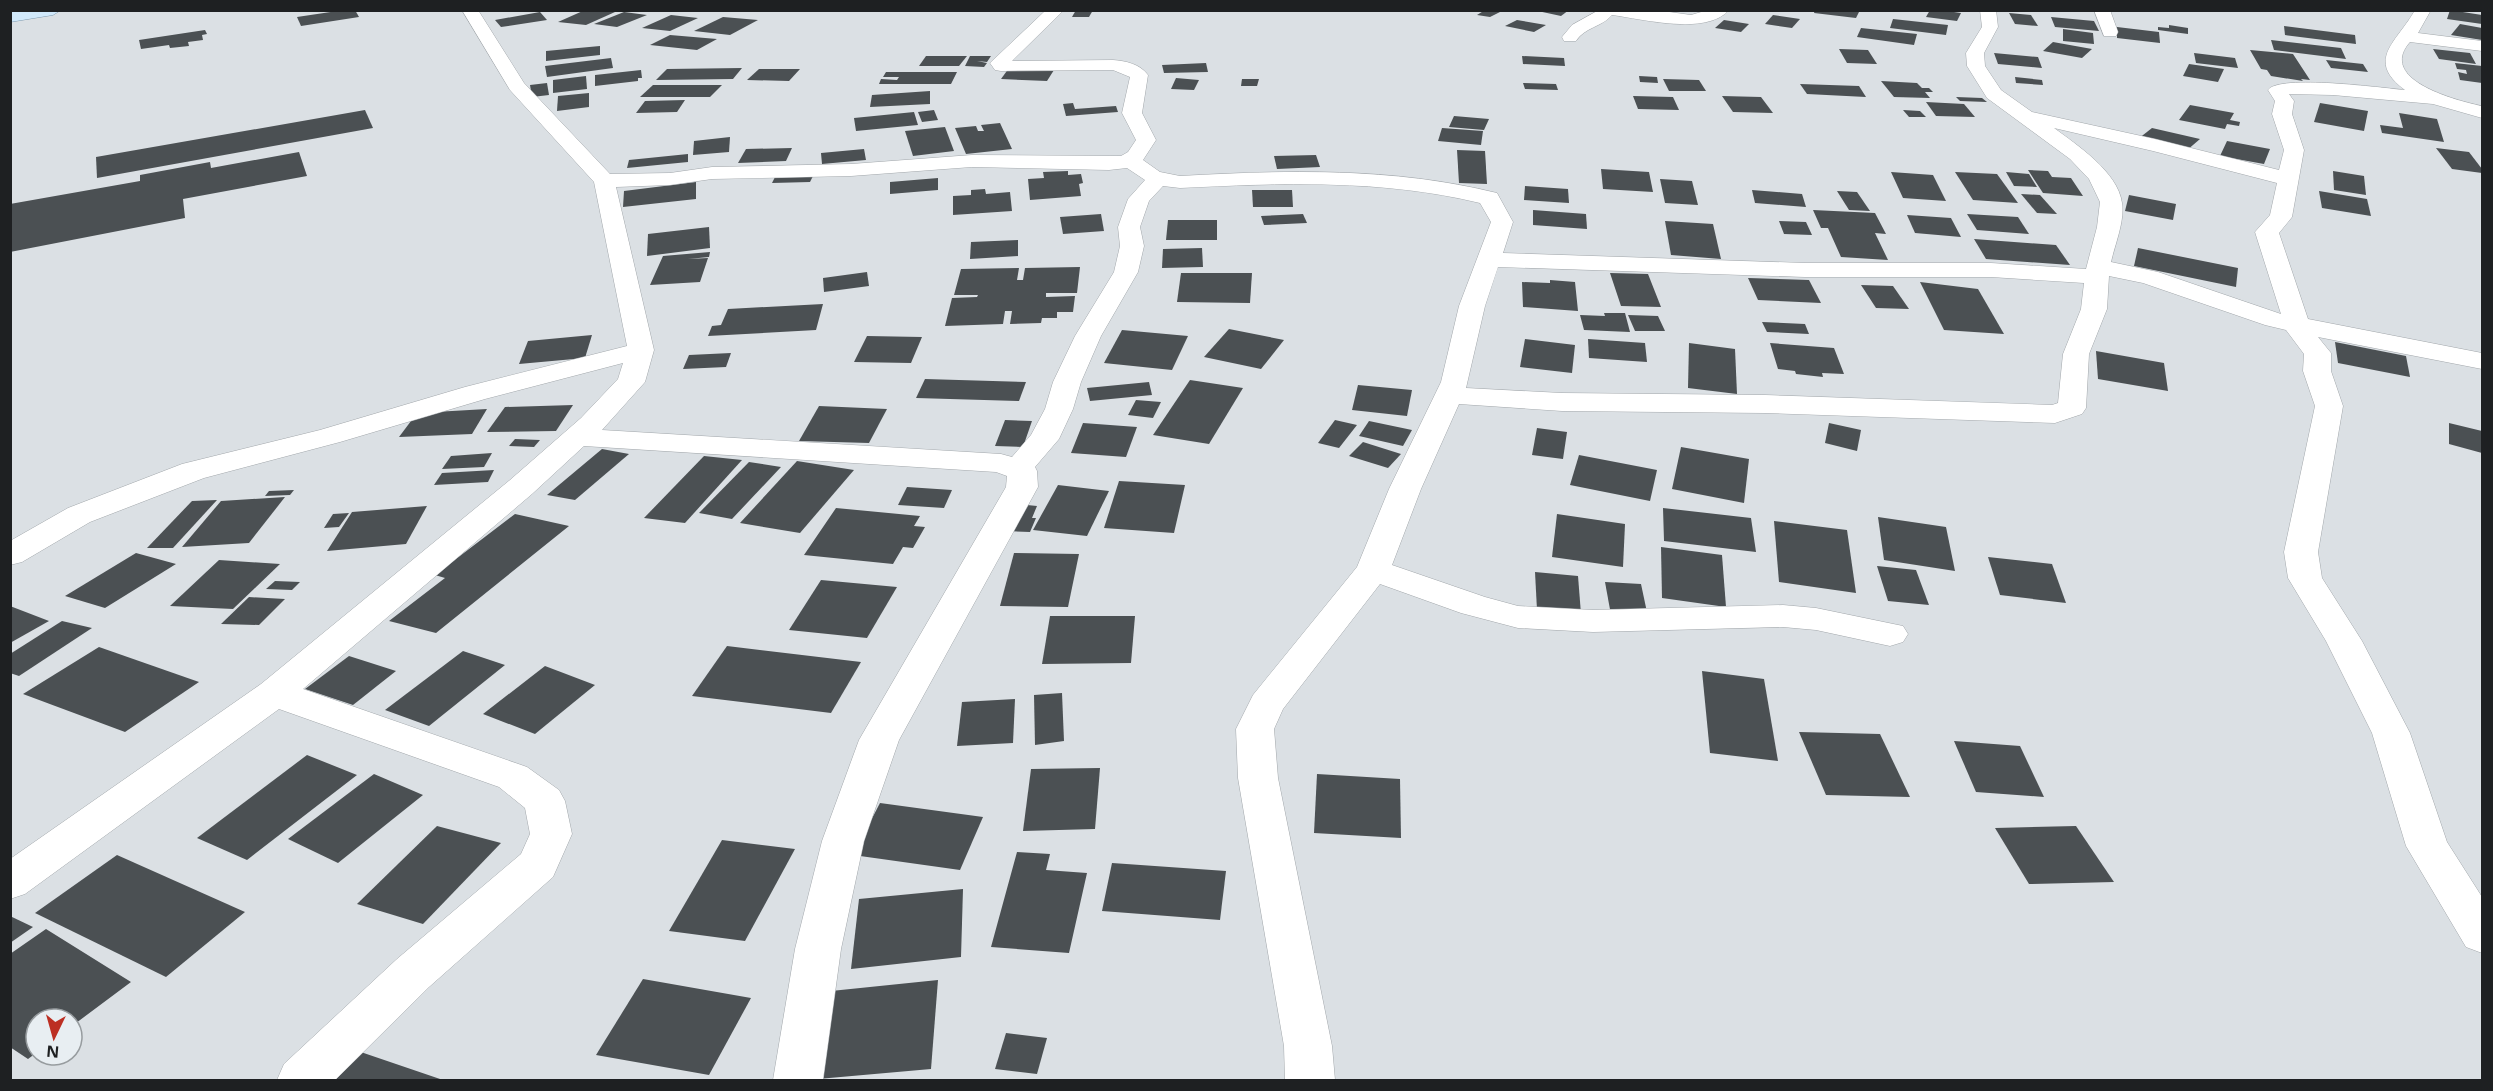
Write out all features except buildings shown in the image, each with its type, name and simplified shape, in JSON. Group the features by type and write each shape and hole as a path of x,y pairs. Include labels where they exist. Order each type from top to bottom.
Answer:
{"main road":[{"path":"10,17 53,10"}],"street":[{"path":"10,882 274,693 521,487 576,437 631,382 641,350 604,181 517,86 470,10"},
{"path":"604,181 670,179 712,173 850,170 972,161 1098,164 1126,162 1136,156 1146,140 1132,113 1139,75 1123,66 1113,65 1001,66 999,63 1056,10"},
{"path":"1570,36 1572,31 1601,19 1610,10 1691,20 1706,18 1721,10"},
{"path":"1449,394 1562,402 1765,404 2055,414 2072,408 2076,354 2094,309 2097,272 2108,227 2111,202 2099,176 2077,155 1994,94 1976,66 1975,53 1990,27 1988,10"},
{"path":"2102,10 2110,32"},
{"path":"2423,10 2414,27 2398,45 2393,62 2400,78 2437,99 2482,112"},
{"path":"2406,36 2482,46"},
{"path":"2437,99 2333,89 2281,88 2277,90 2285,100 2282,114 2294,150 2281,217 2267,232 2299,325 2299,331 2318,353 2317,371 2329,406 2301,552 2305,578 2344,641 2391,733 2427,846 2482,934"},
{"path":"2023,116 2155,145 2288,179"},
{"path":"1131,159 1140,170 1158,179 1180,182 1298,176 1399,180 1452,187 1489,198 1502,222 1472,306 1455,382 1405,489 1373,570 1266,704 1256,729 1258,778 1308,1046 1310,1080"},
{"path":"1017,469 1044,440 1059,410 1067,382 1088,336 1126,272 1132,246 1129,227 1139,199 1158,179"},
{"path":"1489,260 1805,270 2097,272 2149,277 2274,320 2482,361"},
{"path":"10,555 79,515 193,471 330,436 475,393 641,350"},
{"path":"576,437 1001,463 1022,471 1022,487 879,740 840,852 818,949 798,1080"},
{"path":"1373,570 1473,605 1518,617 1593,621 1783,616 1816,619 1890,634"},
{"path":"274,693 513,777 544,801 551,834 538,865 413,973 302,1080"}]}
